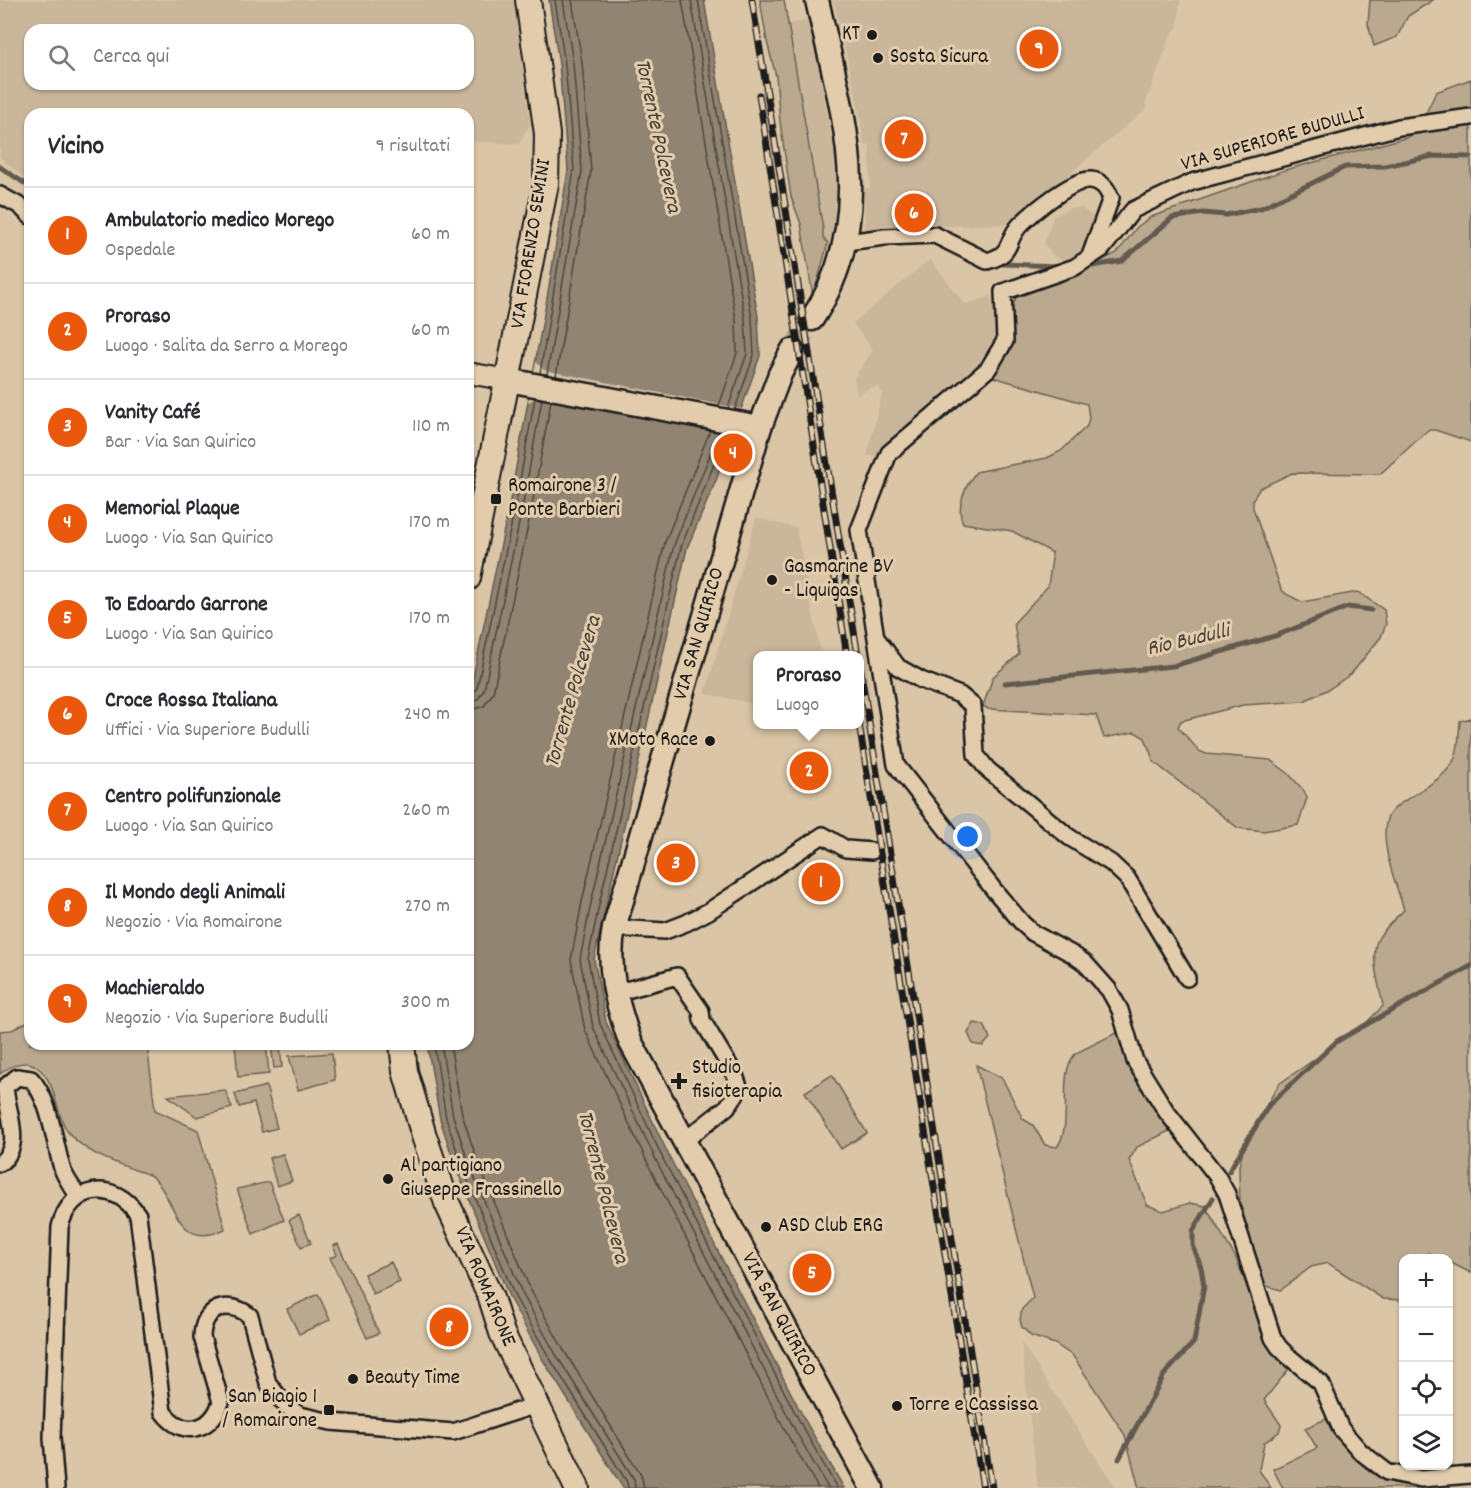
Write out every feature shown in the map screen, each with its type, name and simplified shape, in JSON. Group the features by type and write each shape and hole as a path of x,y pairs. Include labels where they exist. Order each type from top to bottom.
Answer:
{"main road":[{"name":"VIA FIORENZO SEMINI","path":"520,382 548,159 547,134 528,0"},
{"path":"812,319 835,281 846,242 849,206 849,145 817,0"},
{"name":"VIA SAN QUIRICO","path":"792,351 780,374 760,428 614,928 610,952 614,990 630,1041 872,1488"},
{"path":"474,519 520,382 760,428"},
{"name":"VIA ROMAIRONE","path":"403,1050 405,1071 423,1136 447,1203 491,1298 502,1333 577,1488"}],"street":[{"name":"VIA SUPERIORE BUDULLI","path":"875,637 859,530 889,453 988,369 1005,341 1003,292 1075,267 1102,249 1133,210 1192,182 1399,127 1471,117"},
{"path":"846,242 885,237 935,235 987,261 997,258 1007,250 1019,226 1047,202 1080,181 1090,180 1106,188 1111,198 1090,256"},
{"path":"0,195 24,210"},
{"path":"474,374 520,382"},
{"path":"875,637 898,667 921,681 960,695 973,706 976,755 987,769 1069,837 1111,863 1127,878 1187,978"},
{"path":"875,637 896,765 1023,924 1033,933 1085,963 1109,990 1120,1010 1135,1060 1166,1111 1217,1176 1227,1194 1270,1327 1279,1347 1321,1383 1341,1429 1361,1452 1388,1472 1421,1479 1471,1475"},
{"path":"614,928 665,931 686,923 709,911 823,835 846,849 872,851"},
{"path":"614,990 630,989 677,976 700,1011 702,1020 738,1081 739,1087 733,1100 684,1141"},
{"path":"0,1163 10,1154 14,1135 5,1087 17,1077 31,1078 38,1087 59,1152 62,1170 79,1197"},
{"path":"56,1488 52,1438 58,1256 62,1219 71,1204 90,1192 113,1193 131,1204 138,1215 163,1412 177,1425 186,1428 201,1427 212,1420 217,1412 221,1402 202,1329 214,1310 225,1306 242,1309 250,1316 268,1383 275,1395 286,1406 300,1415 331,1422 453,1432 536,1405"}],"shaded area":[{"path":"0,0 514,0 530,124 519,144 474,141 474,108 24,108 24,178 0,157"},
{"path":"760,0 784,0 823,238 828,243 813,297 801,224 791,197 776,76 767,42"},
{"path":"833,0 1180,0 1178,26 1171,35 1145,104 1147,108 1011,224 865,229 864,188 870,188 870,145 864,145 859,109"},
{"path":"1370,0 1433,0 1408,16 1397,37 1374,46 1368,24"},
{"path":"811,20 835,156 837,212 834,231 828,243 823,238 788,24"},
{"path":"1471,79 1471,442 1435,430 1428,430 1380,474 1292,473 1260,488 1253,499 1253,508 1281,589 1302,602 1358,592 1384,610 1386,624 1381,637 1351,674 1329,689 1304,701 1243,705 1181,721 1178,727 1199,751 1206,754 1270,760 1288,773 1304,791 1307,798 1298,825 1264,831 1238,828 1154,762 1145,738 1135,732 1104,738 1096,715 988,709 983,706 993,677 1019,654 1014,623 1048,586 1052,559 1051,552 1012,531 963,523 960,510 963,496 976,472 1047,458 1061,451 1087,426 1089,418 1087,404 993,377 1012,347 1012,308 1018,292 1070,276 1117,253 1137,227 1151,217 1285,170 1408,137 1417,132 1436,92"},
{"path":"1070,208 1081,208 1093,216 1093,231 1091,243 1082,253 1069,261 1054,257 1044,244 1053,216"},
{"path":"930,259 965,304 991,296 998,337 996,346 886,447 881,456 867,456 882,393 879,387 870,388 857,395 854,378 873,350 853,323"},
{"name":"Gasmarine BV - Liquigas","path":"756,518 796,528 820,651 753,651 753,703 705,694"},
{"path":"1471,718 1471,1273 1453,1264 1453,1254 1399,1254 1399,1300 1383,1299 1328,1263 1311,1267 1281,1290 1263,1285 1240,1214 1239,1166 1246,1139 1279,1084 1364,1025 1383,1006 1376,972 1376,946 1383,931 1404,910 1387,853 1385,829 1387,819 1399,805 1441,777 1449,768 1457,750 1460,721"},
{"path":"24,1023 24,1050 148,1050 155,1110 198,1130 225,1229 210,1234 198,1234 188,1230 153,1177 99,1156 82,1146 68,1132 49,1082 33,1064 23,1063 13,1066 0,1074 0,1031 12,1030"},
{"path":"974,1023 984,1025 990,1038 983,1046 973,1044 968,1033"},
{"path":"1116,1033 1122,1036 1169,1131 1137,1147 1129,1160 1147,1205 1163,1211 1190,1203 1205,1206 1236,1258 1268,1343 1288,1370 1264,1400 1281,1425 1279,1432 1264,1443 1259,1470 1271,1488 1139,1488 1125,1435 1073,1356 1055,1344 1031,1336 1022,1327 1020,1320 1022,1309 1033,1298 976,1065 1002,1078 1023,1119 1033,1125 1045,1145 1057,1147 1065,1125 1066,1086 1070,1062 1076,1053"},
{"path":"236,1050 267,1050 269,1074 238,1077"},
{"path":"272,1050 281,1050 282,1067 274,1068"},
{"path":"332,1053 335,1080 298,1090 289,1056"},
{"path":"832,1075 867,1133 841,1149 805,1092"},
{"path":"266,1086 277,1128 262,1132 254,1103 239,1107 235,1094"},
{"path":"225,1090 232,1108 197,1117 168,1096"},
{"path":"283,1154 292,1181 277,1186 269,1158"},
{"path":"269,1182 284,1220 253,1234 237,1189"},
{"path":"299,1215 311,1243 301,1247 289,1220"},
{"path":"338,1244 379,1333 367,1338 330,1258 337,1255 333,1246"},
{"path":"391,1262 400,1282 373,1294 364,1274"},
{"path":"318,1294 330,1320 299,1334 287,1309"},
{"path":"1021,1342 1099,1462 1116,1488 1038,1488"},
{"path":"1326,1419 1344,1445 1368,1470 1393,1483 1418,1488 1284,1488 1273,1469 1317,1448 1305,1428"}],"water":[{"name":"Torrente Polcevera","path":"549,0 704,0 758,317 760,356 715,483 687,548 594,959 606,1022 669,1156 807,1424 844,1488 623,1488 543,1360 510,1299 456,1168 440,1119 428,1050 474,1050 474,672 509,506 568,170 559,64"}],"pier":[{"path":"536,362 544,370 742,409 732,435 538,397 528,402"}],"waterway":[{"path":"1093,266 1122,261 1172,218 1203,213 1226,215 1261,208 1345,167 1385,166 1433,156 1471,157"},
{"path":"0,167 24,183"},
{"path":"1003,264 1059,266"},
{"name":"Rio Budulli","path":"1005,683 1173,666 1278,635 1348,607 1371,610"},
{"path":"1229,1171 1269,1105 1337,1041 1471,966"},
{"path":"1119,1459 1164,1375 1194,1342 1204,1286 1193,1245 1193,1231 1213,1198"}],"tunnel":[{"path":"792,351 812,319"}],"railway":[{"path":"752,0 857,651"},
{"path":"759,95 846,651"},
{"path":"864,692 992,1488"},
{"path":"860,729 983,1488"}],"place":[{"name":"KT","path":"872,35"},
{"name":"Machieraldo","path":"1039,49"},
{"name":"Sosta Sicura","path":"878,58"},
{"name":"Centro polifunzionale","path":"904,139"},
{"name":"Croce Rossa Italiana","path":"914,213"},
{"name":"Memorial Plaque","path":"733,453"},
{"name":"Romairone 3 / Ponte Barbieri","path":"496,499"},
{"name":"Gasmarine BV - Liquigas","path":"772,580"},
{"name":"XMoto Race","path":"710,741"},
{"name":"Proraso","path":"809,771"},
{"name":"Vanity Café","path":"676,863"},
{"name":"Ambulatorio medico Morego","path":"821,882"},
{"name":"Studio fisioterapia","path":"679,1081"},
{"name":"Al partigiano Giuseppe Frassinello","path":"388,1179"},
{"name":"ASD Club ERG","path":"766,1227"},
{"name":"To Edoardo Garrone","path":"812,1273"},
{"name":"Il Mondo degli Animali","path":"449,1327"},
{"name":"Beauty Time","path":"353,1379"},
{"name":"Torre e Cassissa","path":"897,1406"},
{"name":"San Biagio 1 / Romairone","path":"329,1410"}]}
